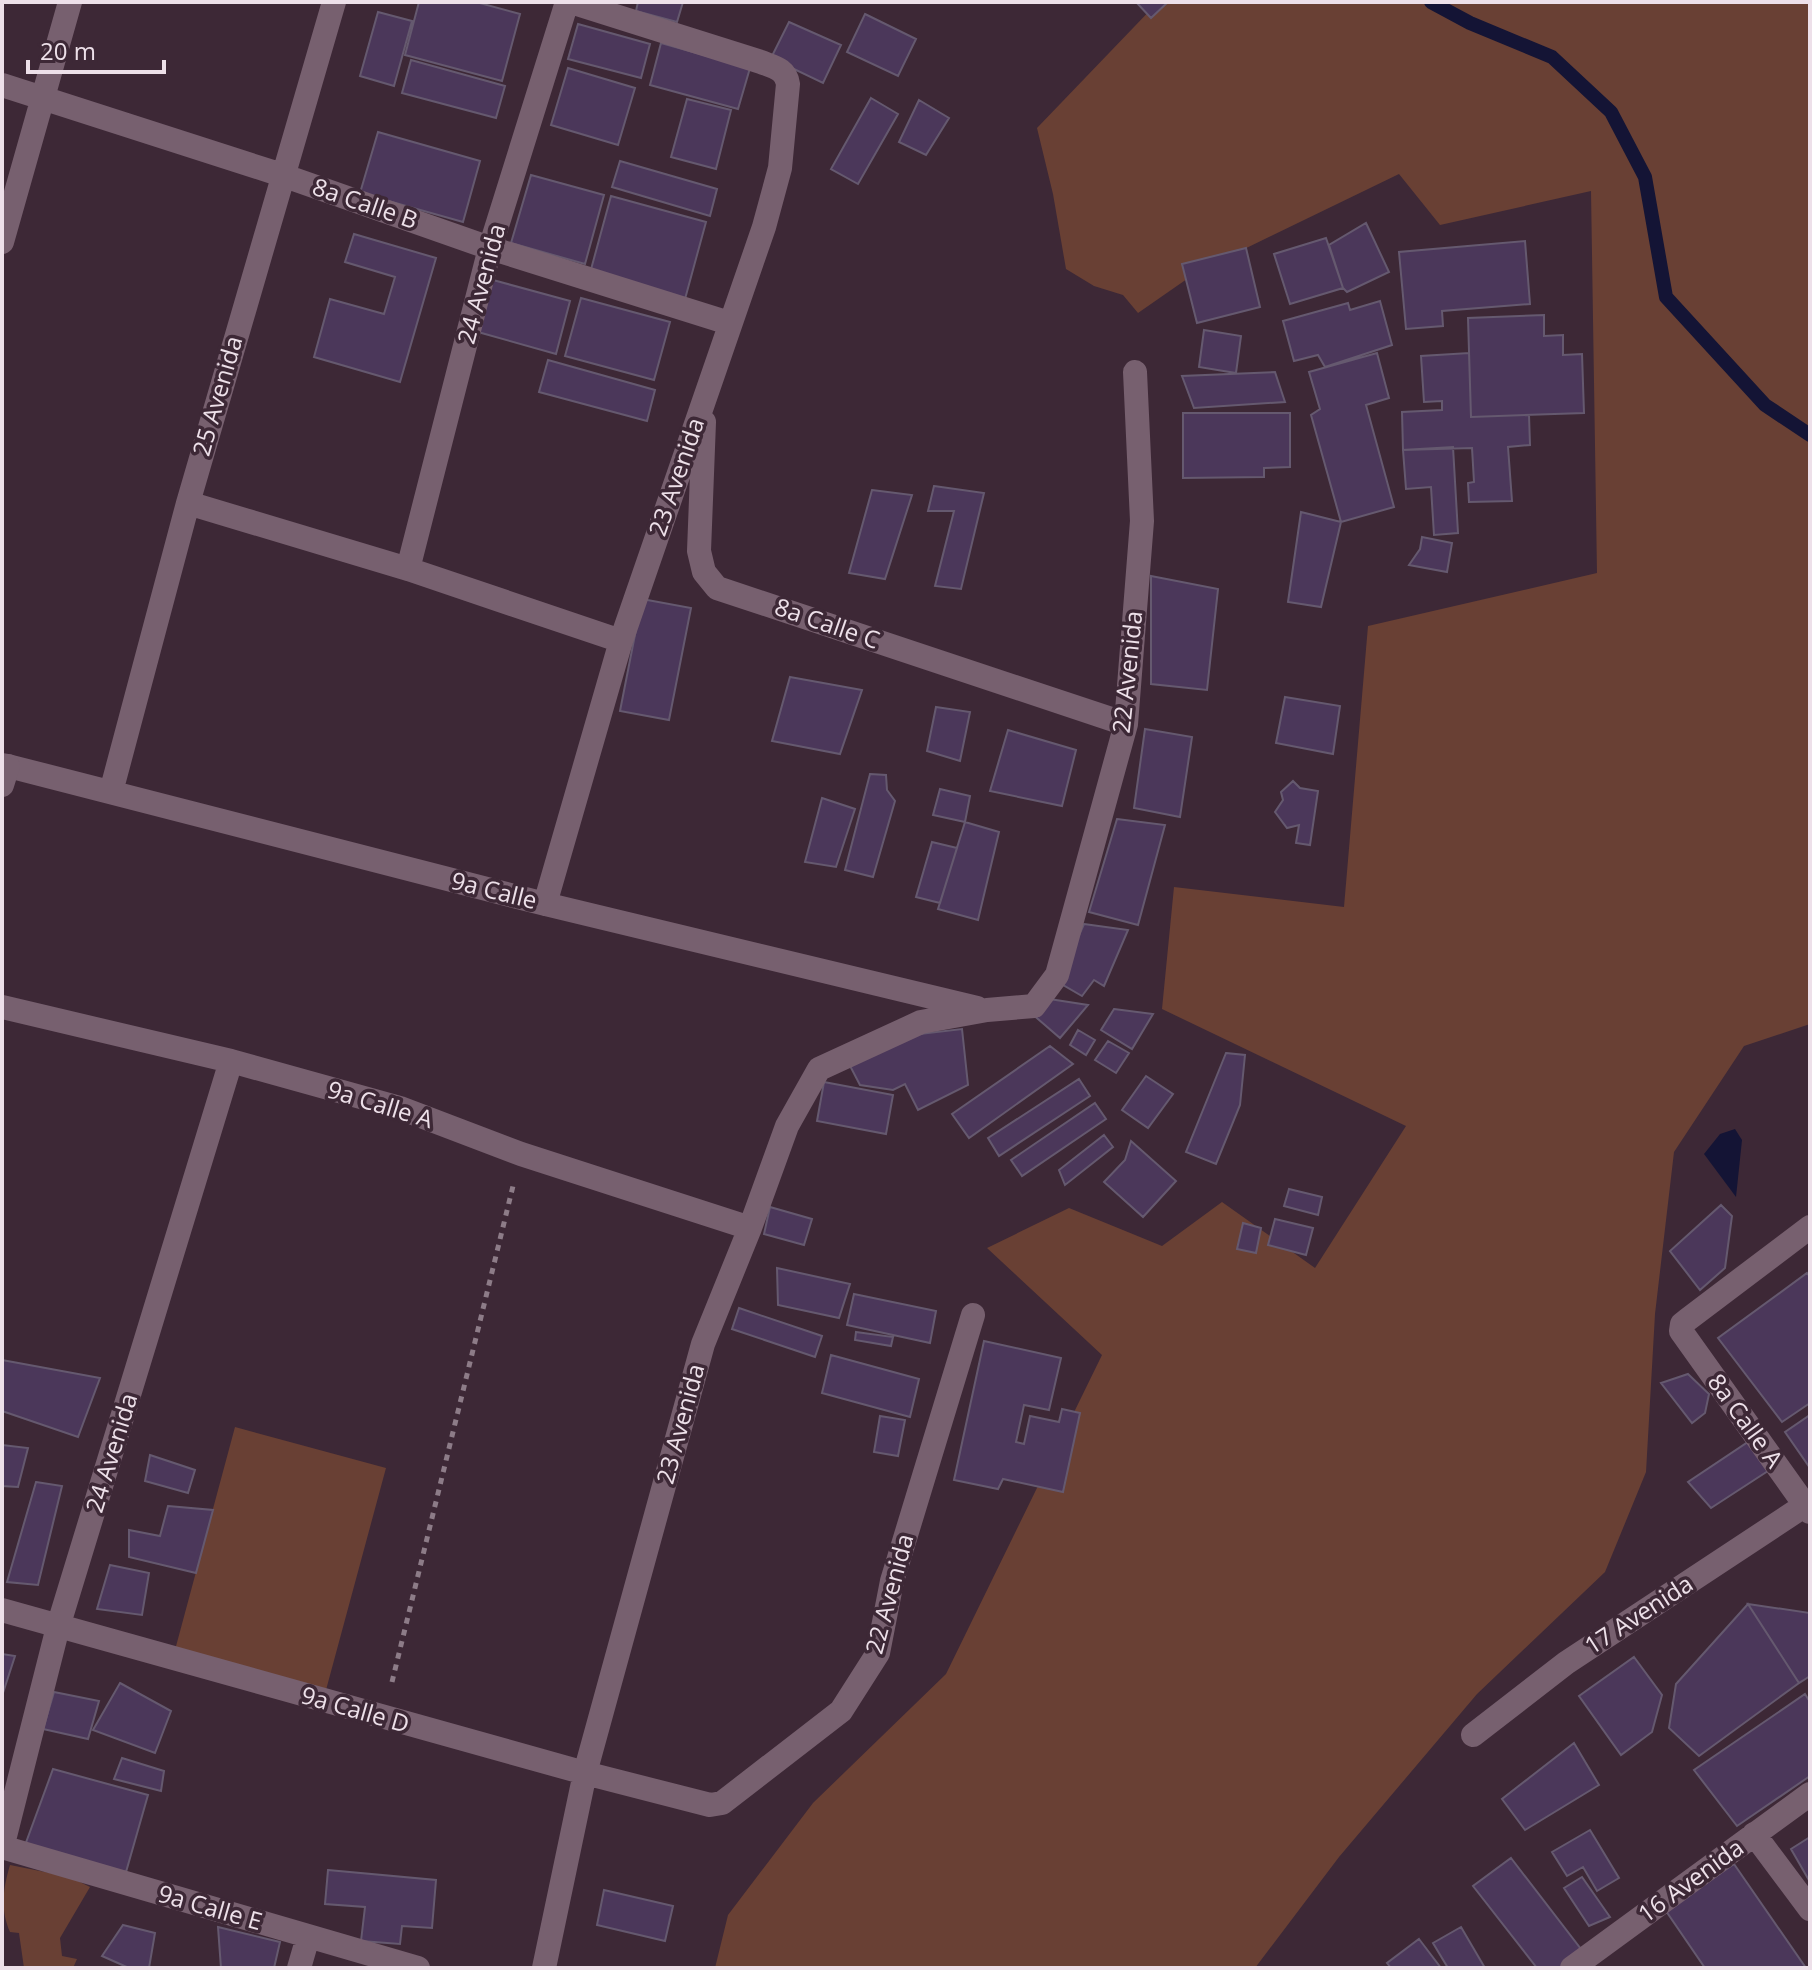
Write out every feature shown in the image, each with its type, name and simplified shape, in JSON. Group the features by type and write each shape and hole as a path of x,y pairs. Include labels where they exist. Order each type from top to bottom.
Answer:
{"street":[{"path":"2,242 70,2"},
{"name":"25 Avenida","path":"111,792 188,503 334,2"},
{"name":"23 Avenida","path":"545,904 621,641 764,227 780,168 787,77 781,70 761,62 569,2"},
{"name":"24 Avenida","path":"408,569 490,248 569,2"},
{"name":"8a Calle B","path":"2,85 282,175 490,248 729,323"},
{"name":"22 Avenida","path":"987,1010 1034,1006 1057,975 1126,724 1142,521 1135,372"},
{"name":"8a Calle C","path":"705,394 699,551 704,572 717,588 1126,724"},
{"path":"188,503 408,569 621,641"},
{"name":"9a Calle","path":"4,772 111,792 545,904 987,1010"},
{"name":"9a Calle A","path":"2,1007 231,1061 400,1108 521,1154 750,1228"},
{"name":"23 Avenida","path":"544,1968 585,1773 703,1344 787,1126 819,1069 921,1022 987,1010"},
{"name":"24 Avenida","path":"2,1848 58,1627 231,1061"},
{"name":"8a Calle A","path":"1808,1506 1681,1331 1682,1324 1810,1227"},
{"name":"22 Avenida","path":"710,1805 722,1803 841,1711 878,1653 892,1581 973,1315"},
{"name":"17 Avenida","path":"1473,1735 1566,1663 1808,1506"},
{"name":"9a Calle D","path":"2,1610 383,1718 710,1805"},
{"name":"16 Avenida","path":"1572,1968 1810,1794"},
{"path":"1754,1834 1810,1909"},
{"name":"9a Calle E","path":"2,1848 418,1968"},
{"path":"299,1968 308,1937"}],"path":[{"path":"383,1718 521,1154"}],"shaded area":[{"path":"1158,2 1810,2 1810,1024 1744,1046 1674,1152 1655,1314 1646,1472 1605,1572 1477,1694 1339,1857 1255,1968 715,1968 728,1915 813,1803 946,1674 1102,1355 987,1248 1069,1208 1162,1246 1222,1202 1315,1268 1406,1126 1162,1009 1174,887 1344,907 1368,626 1597,573 1591,191 1440,225 1399,174 1197,272 1138,313 1123,295 1094,286 1066,269 1037,128"},
{"path":"1735,1129 1742,1140 1736,1197 1704,1154 1720,1134"},
{"path":"235,1427 386,1468 326,1690 175,1650"},
{"path":"10,1865 70,1877 90,1887 60,1938 62,1956 77,1959 73,1968 24,1968 19,1933 10,1932 5,1915 4,1891"}],"building":[{"path":"419,2 476,2 520,14 502,81 405,55"},
{"path":"638,2 683,2 677,22 636,11"},
{"path":"1136,2 1168,2 1151,18"},
{"path":"378,12 412,21 394,86 360,76"},
{"path":"865,14 916,39 898,76 847,52"},
{"path":"789,22 841,45 823,83 771,58"},
{"path":"578,24 650,44 641,78 568,59"},
{"path":"661,43 750,68 738,109 650,85"},
{"path":"411,60 505,86 496,118 402,93"},
{"path":"568,68 635,88 618,145 551,125"},
{"path":"871,98 898,114 858,184 831,169"},
{"path":"687,99 731,110 716,169 671,157"},
{"path":"919,100 949,118 926,155 899,142"},
{"path":"378,132 480,161 463,222 360,193"},
{"path":"620,161 717,189 710,216 612,187"},
{"path":"531,175 604,195 585,264 511,243"},
{"path":"611,196 706,222 685,299 590,273"},
{"path":"1366,223 1389,272 1347,292 1329,245"},
{"path":"354,234 436,258 400,382 314,357 330,299 384,314 395,277 345,262"},
{"path":"1326,238 1343,288 1290,304 1274,254"},
{"path":"1525,241 1530,304 1442,311 1443,326 1406,329 1399,252"},
{"path":"1246,248 1260,307 1197,323 1182,264"},
{"path":"493,280 570,301 556,354 478,332"},
{"path":"581,298 670,322 654,380 565,356"},
{"path":"1380,301 1392,345 1325,367 1318,355 1294,361 1283,321 1348,303 1350,310"},
{"path":"1544,315 1544,336 1563,335 1563,355 1582,354 1584,413 1471,417 1468,318"},
{"path":"1204,330 1241,336 1236,373 1199,367"},
{"path":"1377,353 1389,398 1366,405 1394,507 1341,522 1311,415 1320,409 1309,372"},
{"path":"1469,353 1471,417 1529,415 1530,445 1508,447 1512,501 1469,502 1468,483 1474,482 1472,448 1403,450 1402,412 1442,410 1442,401 1424,402 1421,356"},
{"path":"548,360 655,390 647,421 539,392"},
{"path":"1275,372 1285,402 1194,408 1182,376"},
{"path":"1183,413 1290,413 1290,467 1264,468 1264,477 1183,478"},
{"path":"1453,447 1458,533 1434,535 1431,487 1406,489 1403,450"},
{"path":"934,486 984,493 961,589 935,586 954,511 928,511"},
{"path":"872,490 912,495 885,579 849,573"},
{"path":"1301,512 1341,522 1321,607 1288,602"},
{"path":"1422,537 1452,543 1447,572 1409,565 1420,549"},
{"path":"1151,576 1218,589 1207,690 1151,684"},
{"path":"642,599 691,608 669,720 620,711"},
{"path":"790,677 862,690 840,754 772,741"},
{"path":"1285,697 1340,706 1333,754 1276,743"},
{"path":"936,707 970,712 960,761 927,751"},
{"path":"1145,729 1192,737 1180,817 1134,808"},
{"path":"1008,730 1076,750 1062,806 990,791"},
{"path":"870,774 886,775 887,790 895,801 873,877 845,870"},
{"path":"1293,781 1300,788 1318,791 1310,845 1296,843 1299,825 1287,828 1275,812 1283,800 1281,792"},
{"path":"940,789 970,796 965,822 933,815"},
{"path":"822,798 855,809 836,867 805,862"},
{"path":"1117,819 1165,825 1138,925 1089,912"},
{"path":"965,822 999,832 978,920 938,909"},
{"path":"932,842 957,848 940,903 916,897"},
{"path":"1084,924 1128,930 1104,986 1094,980 1082,996 1058,982"},
{"path":"1043,998 1088,1005 1060,1038 1031,1013"},
{"path":"1114,1009 1153,1014 1132,1049 1101,1030"},
{"path":"962,1029 968,1085 918,1110 905,1084 893,1090 860,1085 848,1062 894,1037"},
{"path":"1078,1030 1095,1040 1086,1055 1070,1045"},
{"path":"1108,1041 1129,1053 1116,1073 1095,1060"},
{"path":"1050,1046 1073,1064 969,1138 952,1114"},
{"path":"1226,1053 1245,1055 1240,1105 1216,1164 1186,1152"},
{"path":"1146,1076 1173,1094 1148,1128 1122,1110"},
{"path":"1079,1079 1090,1096 999,1156 988,1138"},
{"path":"824,1082 893,1095 886,1134 817,1121"},
{"path":"1095,1103 1106,1119 1022,1176 1011,1160"},
{"path":"1104,1135 1113,1147 1065,1185 1059,1170"},
{"path":"1131,1141 1176,1181 1143,1217 1104,1182 1125,1160"},
{"path":"1289,1189 1322,1197 1318,1215 1284,1206"},
{"path":"1721,1205 1732,1216 1725,1268 1700,1290 1670,1251"},
{"path":"770,1207 812,1219 804,1245 764,1234"},
{"path":"1275,1219 1313,1228 1306,1255 1268,1245"},
{"path":"1243,1223 1261,1228 1256,1253 1237,1249"},
{"path":"777,1268 850,1284 839,1318 778,1305"},
{"path":"1807,1273 1810,1277 1810,1403 1782,1422 1718,1338"},
{"path":"854,1294 936,1311 930,1343 847,1325"},
{"path":"739,1308 822,1336 815,1357 732,1329"},
{"path":"856,1332 893,1337 891,1346 855,1340"},
{"path":"984,1341 1061,1358 1049,1410 1024,1405 1016,1442 1024,1444 1030,1416 1059,1422 1062,1409 1080,1413 1063,1492 1003,1479 998,1489 954,1480"},
{"path":"831,1355 919,1379 910,1417 822,1393"},
{"path":"2,1360 100,1378 78,1437 2,1411"},
{"path":"1688,1374 1709,1394 1705,1413 1692,1423 1661,1383"},
{"path":"1810,1415 1810,1468 1785,1432"},
{"path":"880,1416 905,1420 898,1456 874,1452"},
{"path":"1751,1440 1771,1469 1711,1508 1688,1482"},
{"path":"2,1445 28,1448 18,1487 2,1486"},
{"path":"150,1455 195,1470 188,1493 145,1481"},
{"path":"36,1482 62,1486 38,1585 7,1582"},
{"path":"168,1506 213,1510 196,1573 129,1557 129,1530 160,1536"},
{"path":"110,1565 149,1573 142,1615 97,1609"},
{"path":"1748,1604 1810,1613 1810,1676 1799,1683"},
{"path":"1748,1604 1799,1683 1699,1756 1669,1728 1676,1684"},
{"path":"2,1654 15,1656 2,1696"},
{"path":"1634,1657 1662,1695 1652,1732 1621,1755 1579,1696"},
{"path":"120,1683 171,1711 155,1753 93,1730"},
{"path":"54,1692 99,1701 88,1739 43,1729"},
{"path":"1805,1694 1810,1702 1810,1776 1737,1826 1694,1770"},
{"path":"1574,1743 1599,1785 1525,1830 1502,1799"},
{"path":"122,1758 164,1771 161,1791 114,1779"},
{"path":"53,1769 148,1795 126,1872 24,1848"},
{"path":"1590,1830 1619,1878 1597,1891 1583,1867 1567,1876 1552,1852"},
{"path":"1810,1837 1810,1882 1791,1849"},
{"path":"1511,1858 1584,1953 1559,1968 1537,1968 1473,1886"},
{"path":"1734,1864 1806,1968 1705,1968 1666,1911"},
{"path":"328,1870 436,1880 432,1928 402,1926 400,1944 361,1941 365,1907 325,1904"},
{"path":"1582,1877 1610,1917 1589,1926 1564,1888"},
{"path":"604,1890 673,1906 665,1941 597,1925"},
{"path":"123,1925 155,1933 149,1968 129,1968 102,1956"},
{"path":"218,1927 280,1942 274,1968 221,1968"},
{"path":"1461,1927 1485,1968 1448,1968 1433,1943"},
{"path":"1419,1939 1441,1968 1391,1968 1387,1963"}],"waterway":[{"path":"1431,2 1470,23 1552,57 1611,112 1645,177 1666,297 1765,405 1810,435"}]}
